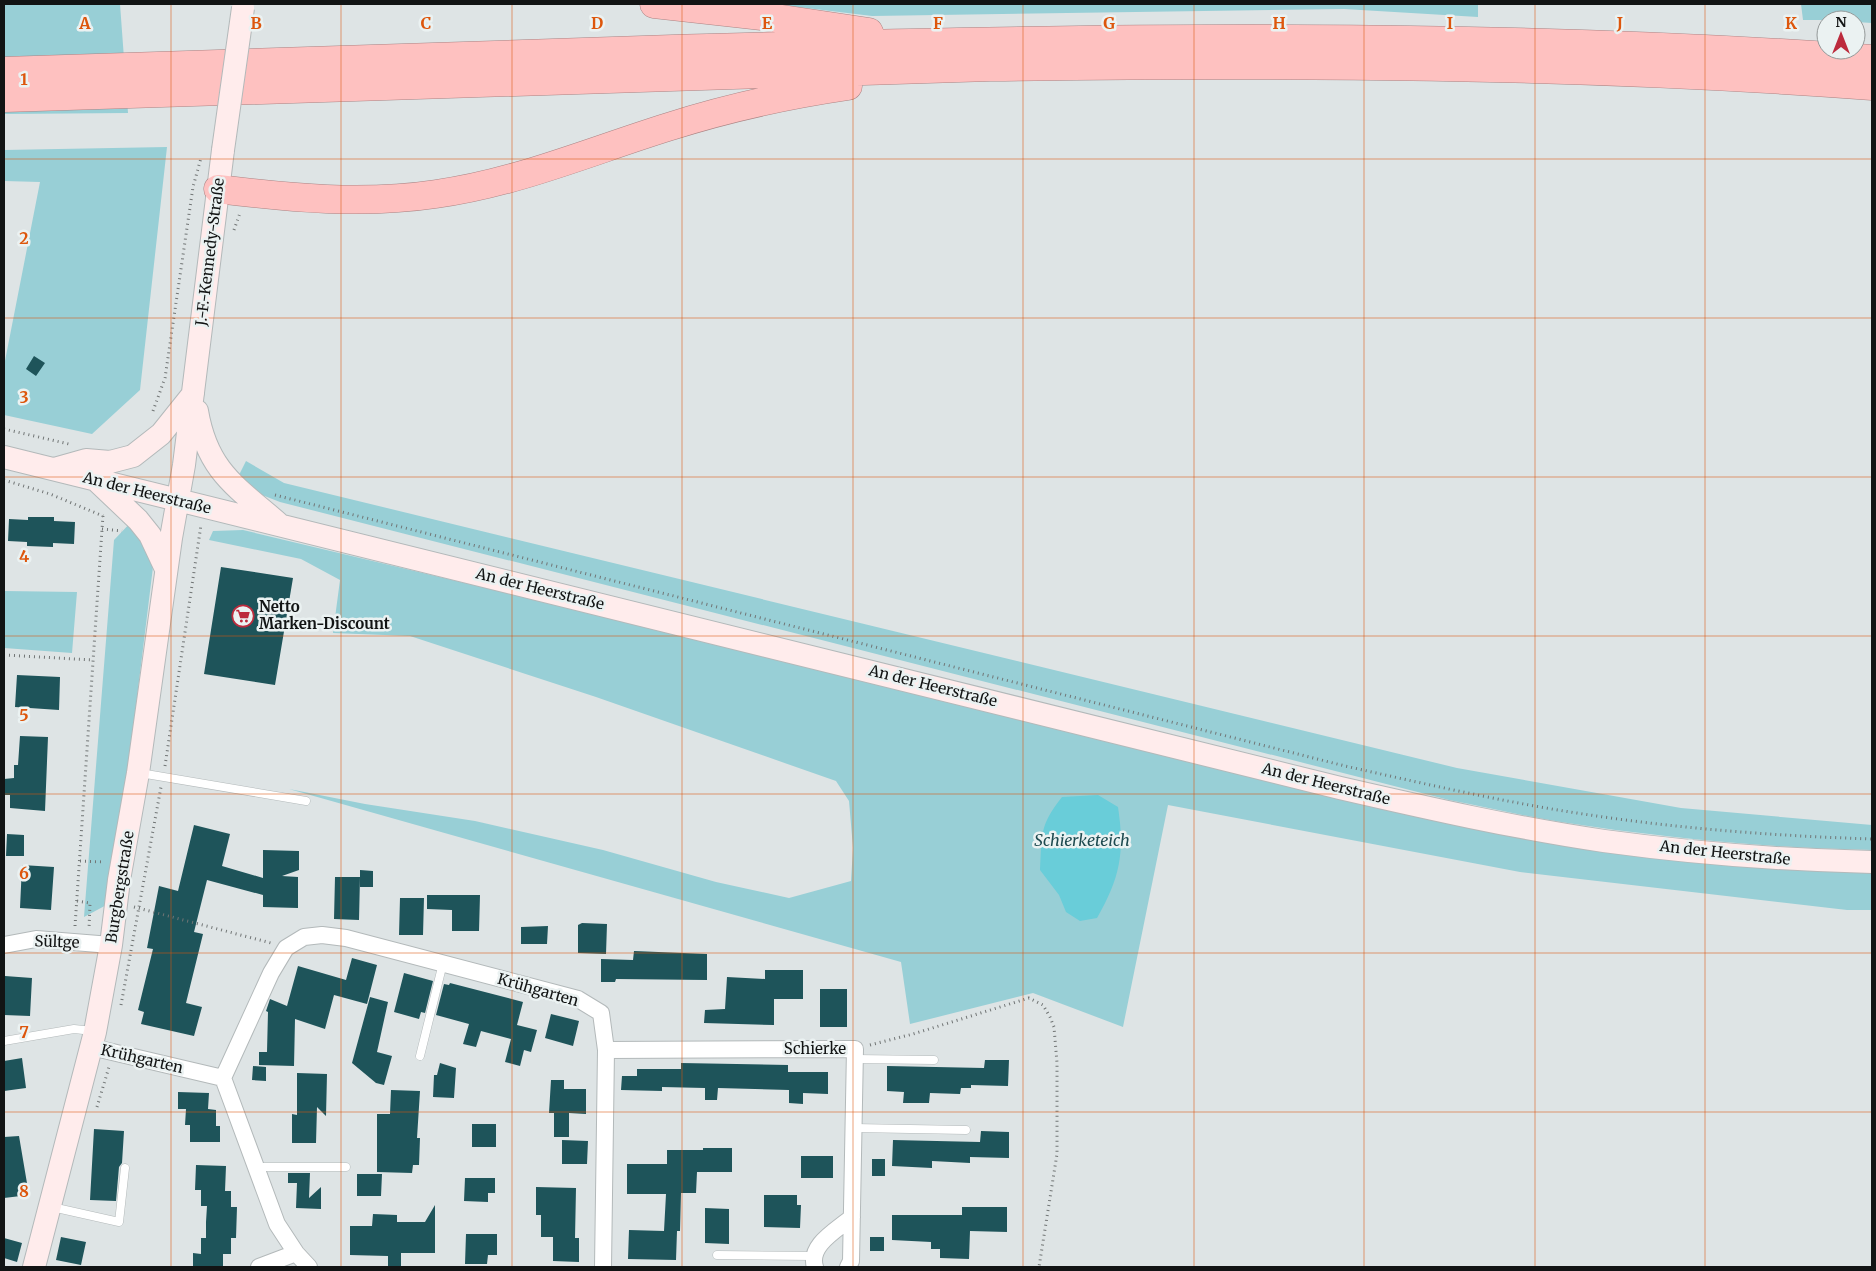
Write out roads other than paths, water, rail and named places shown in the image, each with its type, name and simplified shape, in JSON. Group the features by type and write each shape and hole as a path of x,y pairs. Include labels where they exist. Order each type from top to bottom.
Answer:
{"highway":[{"path":"654,4 843,26 922,42"},
{"path":"4,71 922,42 1113,39 1480,40 1640,46 1872,59"},
{"path":"4,98 990,67 1397,65 1620,72 1872,86"},
{"path":"218,189 349,200 437,194 530,173 669,126 738,106 793,94 990,67"}],"street":[{"name":"J.-F.-Kennedy-Straße","path":"178,501 194,393 218,189 213,151 243,6"},
{"path":"54,470 86,460 110,462 133,456 161,434 194,393"},
{"path":"194,393 201,435 217,468 229,481 281,526"},
{"name":"An der Heerstraße","path":"4,457 1340,788 1481,819 1604,841 1804,860 1872,862"},
{"path":"97,481 138,520 150,535 166,569"},
{"name":"Burgbergstraße","path":"34,1267 93,1039 111,945 115,905 138,773 166,569 178,501"},
{"name":"Krühgarten","path":"93,1039 223,1078 271,973 286,948 304,937 322,935 346,938 578,999 601,1013 606,1050 602,1267"},
{"name":"Sültge","path":"4,944 36,939 111,945"},
{"name":"Schierke","path":"606,1050 855,1054 851,1261 848,1267"},
{"path":"223,1078 278,1224 296,1253 309,1267"},
{"path":"814,1262 818,1246 852,1217"},
{"path":"260,1267 296,1253"}],"lane":[{"path":"138,773 306,801"},
{"path":"420,1056 443,964"},
{"path":"4,1041 74,1028 93,1039"},
{"path":"855,1054 934,1060"},
{"path":"854,1128 966,1130"},
{"path":"258,1167 346,1167"},
{"path":"50,1206 119,1222 126,1168"},
{"path":"717,1255 814,1262"}],"water":[{"name":"Schierketeich","path":"1098,795 1118,807 1121,838 1119,865 1111,890 1097,918 1080,921 1066,912 1059,895 1040,870 1043,831 1049,816 1062,797"}],"place":[{"name":"Netto Marken-Discount","path":"243,616"}]}
